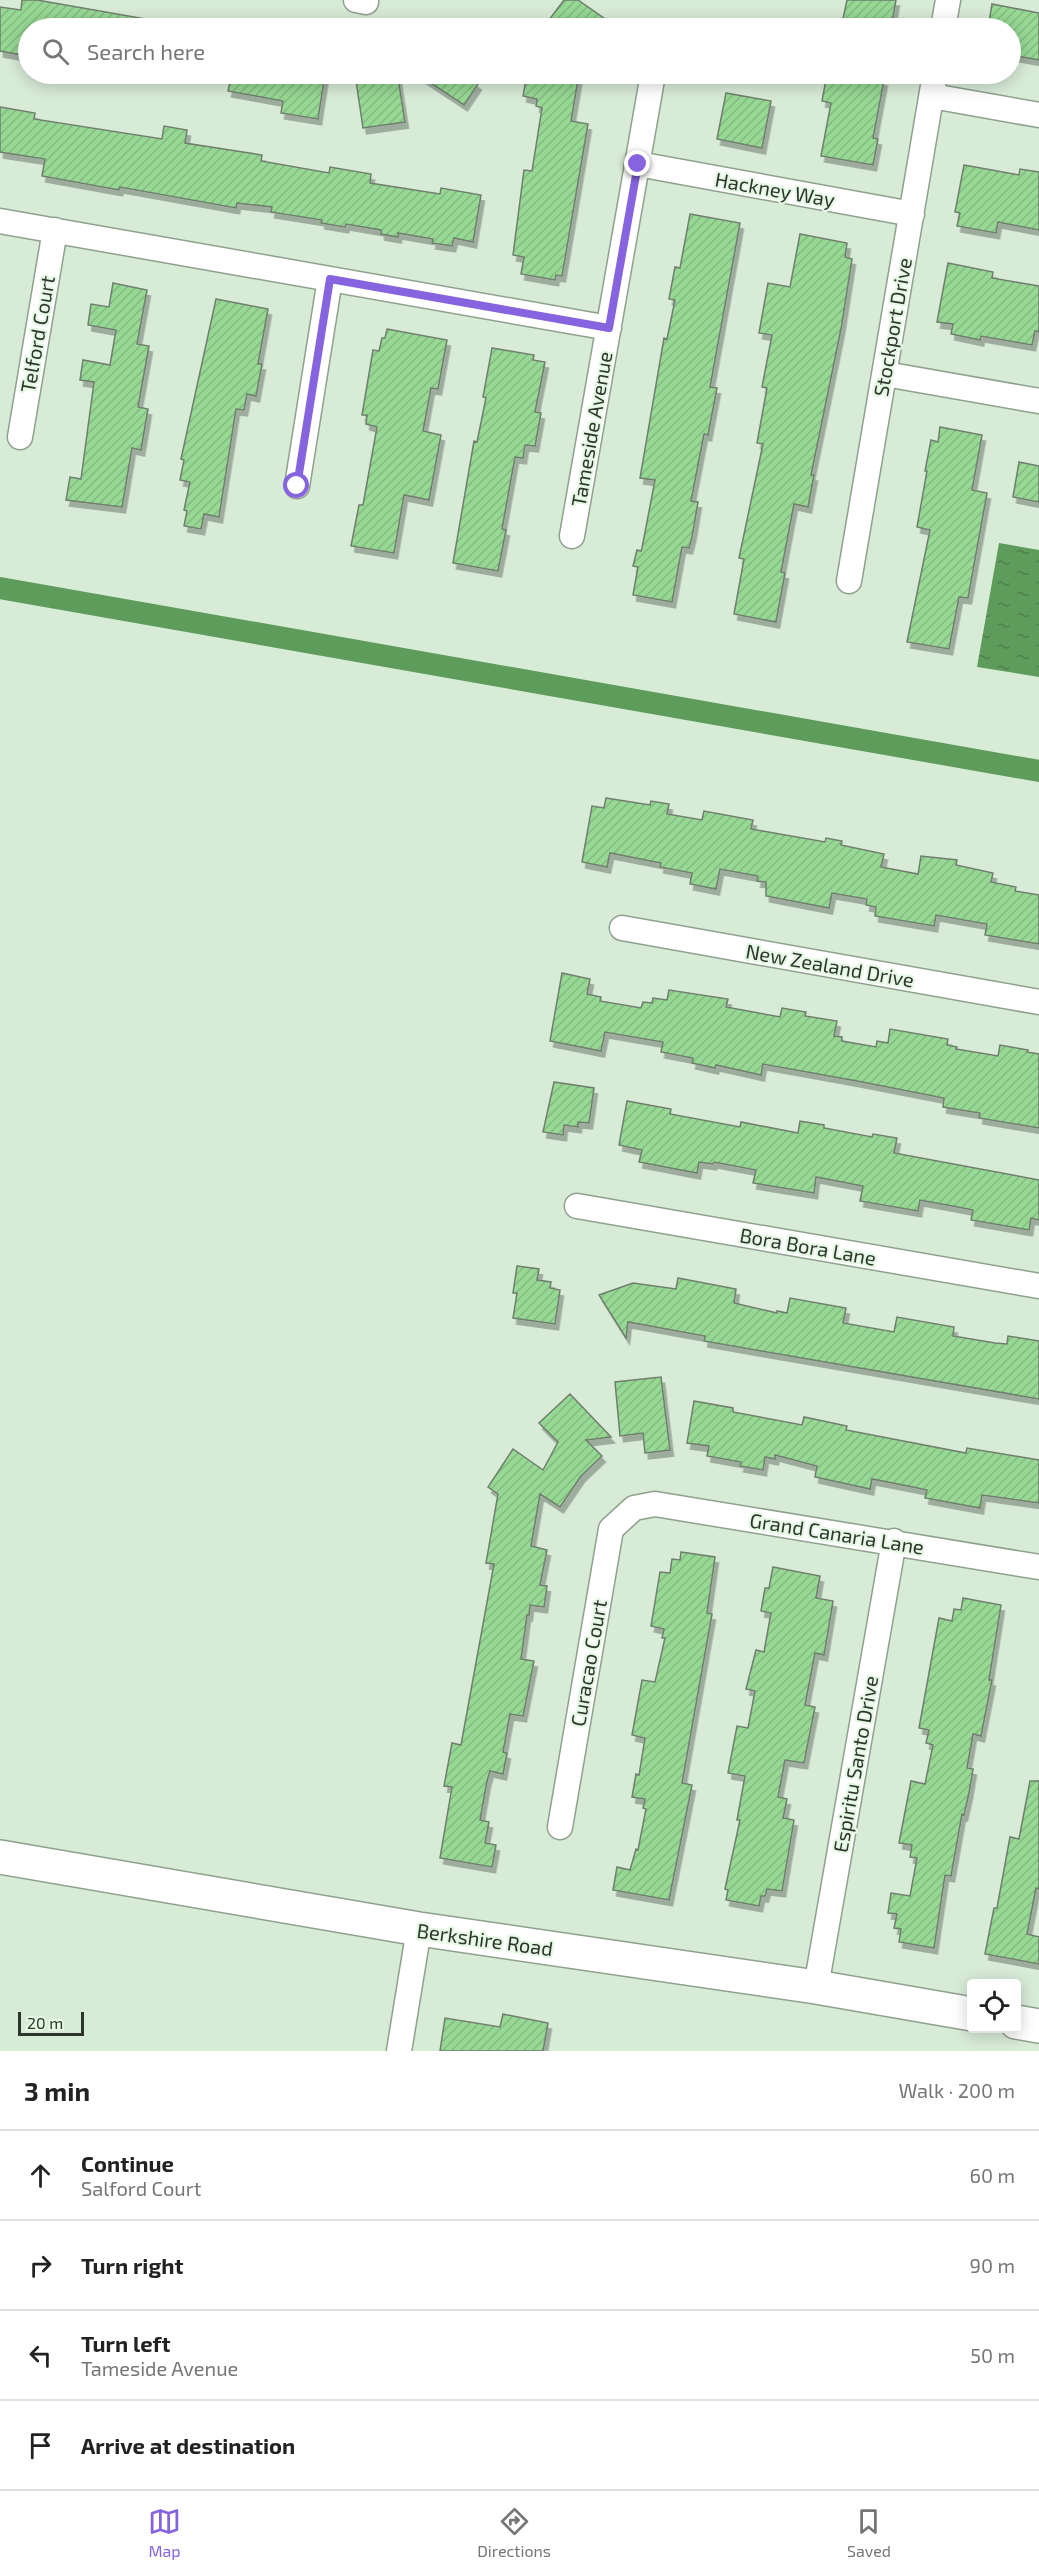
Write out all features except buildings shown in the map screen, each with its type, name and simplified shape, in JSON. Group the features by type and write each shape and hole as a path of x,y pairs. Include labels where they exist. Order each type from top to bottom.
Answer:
{"street":[{"path":"945,18 948,0"},
{"name":"Tameside Avenue","path":"572,536 651,84"},
{"path":"934,85 1039,115"},
{"name":"Stockport Drive","path":"849,581 934,85"},
{"name":"Hackney Way","path":"638,164 912,214"},
{"path":"0,221 609,328"},
{"name":"Telford Court","path":"20,437 55,230"},
{"path":"297,486 330,279"},
{"path":"885,374 1039,401"},
{"name":"New Zealand Drive","path":"621,928 1039,1002"},
{"name":"Bora Bora Lane","path":"577,1206 1039,1286"},
{"name":"Grand Canaria Lane","path":"634,1508 655,1504 1039,1566"},
{"name":"Curacao Court","path":"560,1827 611,1529 634,1508"},
{"name":"Espiritu Santo Drive","path":"816,1987 894,1541"},
{"name":"Berkshire Road","path":"0,1857 419,1929 816,1987 967,2013"},
{"path":"399,2051 419,1929"},
{"path":"1021,2023 1039,2026"}],"water":[{"path":"999,543 1039,550 1039,677 977,667"}],"waterway":[{"path":"0,588 1039,771"}],"route":[{"path":"297,486 330,279 609,328 638,164"}]}
